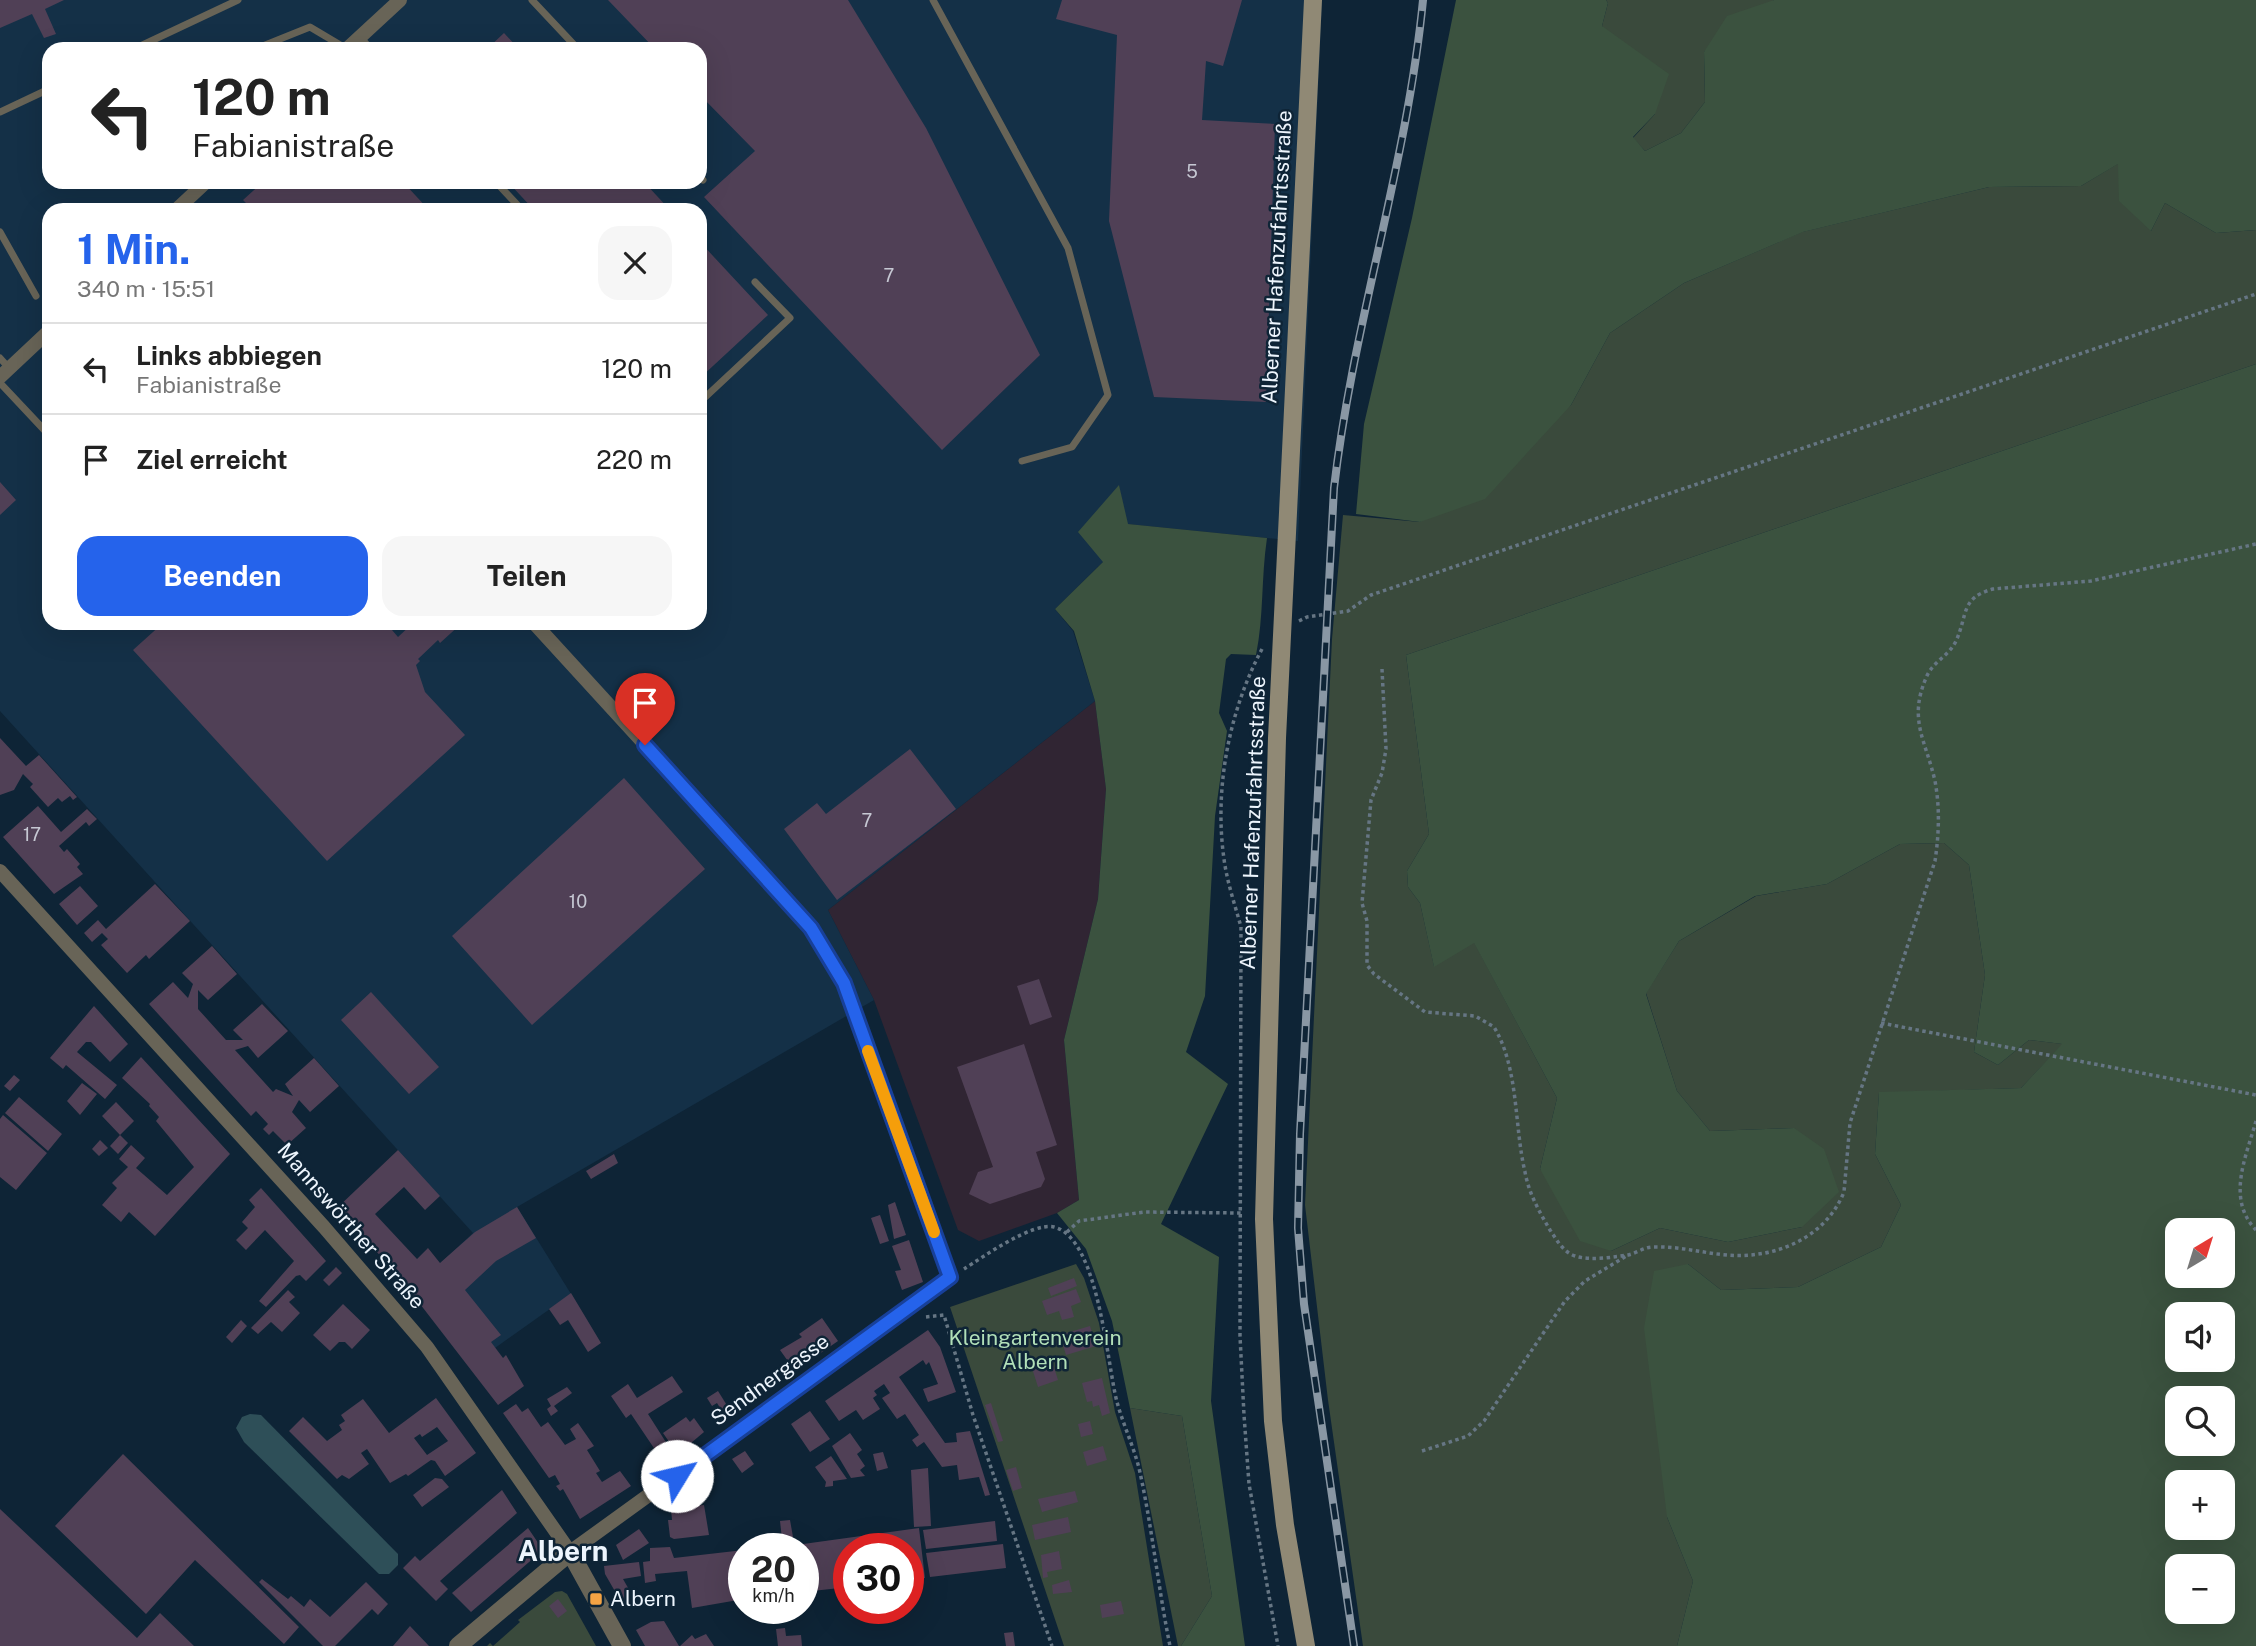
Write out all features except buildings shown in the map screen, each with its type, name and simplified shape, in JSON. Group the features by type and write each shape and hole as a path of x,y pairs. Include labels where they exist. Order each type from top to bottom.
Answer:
{"main road":[{"name":"Alberner Hafenzufahrtsstraße","path":"1306,1646 1282,1499 1266,1320 1264,1219 1282,630 1312,0"}],"street":[{"path":"355,42 400,0"},
{"path":"184,203 198,189"},
{"path":"3,368 42,337"},
{"path":"540,630 811,928 830,955 844,983 950,1277"},
{"name":"Mannswörther Straße","path":"0,871 324,1227 427,1348 570,1552 622,1646"},
{"name":"Sendnergasse","path":"458,1646 570,1552 950,1277"}],"lane":[{"path":"149,42 238,0"},
{"path":"532,0 571,42"},
{"path":"933,0 1068,248 1108,395 1072,447 1022,461"},
{"path":"272,42 310,27 335,42"},
{"path":"360,37 365,42"},
{"path":"0,112 42,92"},
{"path":"502,189 516,203"},
{"path":"0,232 36,296"},
{"path":"707,395 790,318 755,282"},
{"path":"0,383 42,428"}],"path":[{"path":"1278,1646 1248,1470 1240,1336 1241,927 1224,862 1220,813 1228,746 1261,650 1282,630 1307,617 1348,611 1371,595 2256,294"},
{"path":"1382,669 1386,750 1382,773 1371,800 1362,903 1367,921 1367,965 1374,974 1425,1012 1475,1016 1494,1027 1500,1037 1510,1073 1530,1191 1556,1239 1566,1251 1576,1256 1630,1254 1658,1247 1678,1246 1745,1256 1782,1251 1818,1226 1840,1203 1844,1192 1850,1123 1935,861 1940,827 1935,781 1917,726 1920,695 1926,675 1955,642 1971,600 1993,589 2091,581 2256,544"},
{"path":"1881,1023 2256,1095"},
{"path":"2256,1121 2239,1182 2244,1217 2256,1230"},
{"path":"1067,1233 1079,1220 1144,1212 1241,1213"},
{"path":"950,1277 1034,1230 1053,1227 1067,1233 1083,1259 1094,1284 1109,1347 1116,1399 1138,1467 1170,1646"},
{"path":"1422,1451 1468,1436 1484,1421 1565,1301 1585,1280 1630,1254"},
{"path":"937,1305 944,1315 973,1415 1052,1646"},
{"path":"926,1317 944,1315"},
{"path":"593,1563 607,1556"}],"shaded area":[{"path":"0,0 1322,0 1298,541 1127,524 1119,486 1103,562 1055,609 1073,631 1095,701 828,910 874,1000 517,1207 571,1294 495,1348 410,1291 473,1233 0,711"},
{"path":"1456,0 1606,0 1608,3 1602,26 1669,74 1655,114 1633,137 1645,151 1681,133 1705,102 1704,52 1727,16 1774,0 2256,0 2256,230 2216,233 2165,203 2151,231 2119,201 2118,164 2081,186 1989,187 1803,232 1684,283 1610,333 1571,405 1485,499 1420,522 1356,514 1364,424 1412,218"},
{"path":"2256,364 2256,1646 1677,1646 1693,1581 1667,1517 1644,1328 1654,1271 1688,1264 1721,1290 1798,1287 1881,1247 1901,1205 1875,1154 1879,1092 2021,1088 2062,1044 2029,1040 1998,1065 1974,1052 1985,975 1969,865 1944,843 1900,844 1827,884 1755,896 1679,941 1646,994 1677,1091 1710,1131 1794,1128 1824,1149 1839,1192 1802,1227 1728,1242 1660,1228 1611,1251 1580,1241 1540,1169 1557,1098 1474,943 1434,967 1420,903 1408,887 1407,871 1429,834 1406,655"},
{"path":"1119,485 1128,524 1267,538 1256,655 1231,654 1226,659 1219,713 1227,731 1215,816 1205,996 1186,1052 1228,1084 1161,1224 1219,1257 1211,1401 1245,1646 1181,1646 1212,1596 1182,1416 1130,1408 1112,1321 1086,1249 1057,1213 1079,1200 1064,1040 1098,899 1106,789 1095,701 1074,631 1055,609 1103,562 1078,532"},
{"path":"1095,701 1106,789 1098,899 1064,1040 1079,1200 1057,1213 979,1241 958,1230 874,1000 828,910"},
{"path":"250,1414 261,1415 398,1554 398,1565 389,1574 379,1574 244,1442 236,1428 242,1417"}],"green space":[{"path":"1606,0 1774,0 1704,52 1705,102 1681,133 1645,151 1633,138 1655,114 1602,26 1608,3"},
{"path":"2119,163 2151,231 2165,203 2216,233 2256,230 2256,364 1406,655 1429,834 1407,871 1408,887 1420,903 1434,966 1474,942 1557,1098 1540,1169 1611,1251 1660,1228 1728,1242 1802,1227 1794,1128 1710,1131 1677,1091 1646,993 1679,941 1756,896 1827,884 1900,844 1944,843 1969,865 1985,975 1974,1052 1998,1065 2029,1040 2063,1044 2021,1088 1879,1093 1875,1154 1901,1205 1881,1247 1798,1287 1721,1290 1688,1264 1667,1517 1693,1581 1677,1646 1363,1646 1328,1400 1305,1205 1332,639 1343,515 1420,522 1571,405 1610,333 1684,283 1802,232 1989,187 2081,186"},
{"name":"Kleingartenverein Albern","path":"1076,1264 1084,1278 1099,1323 1115,1412 1135,1473 1163,1646 1064,1646 950,1307"},
{"path":"1130,1408 1182,1416 1212,1596 1181,1646 1178,1646"},
{"path":"562,1591 567,1594 596,1646 493,1646 520,1622 518,1620 555,1592"}],"railway":[{"path":"1354,1646 1304,1304 1298,1228 1300,1134 1334,488 1354,365 1405,123 1423,0"}],"slow traffic":[{"path":"868,1051 934,1232"}],"place":[{"name":"Albern","path":"596,1599"}],"district":[{"name":"Albern","path":"563,1551"}],"route":[{"path":"645,745 811,928 830,955 844,983 950,1277 677,1476"}]}
